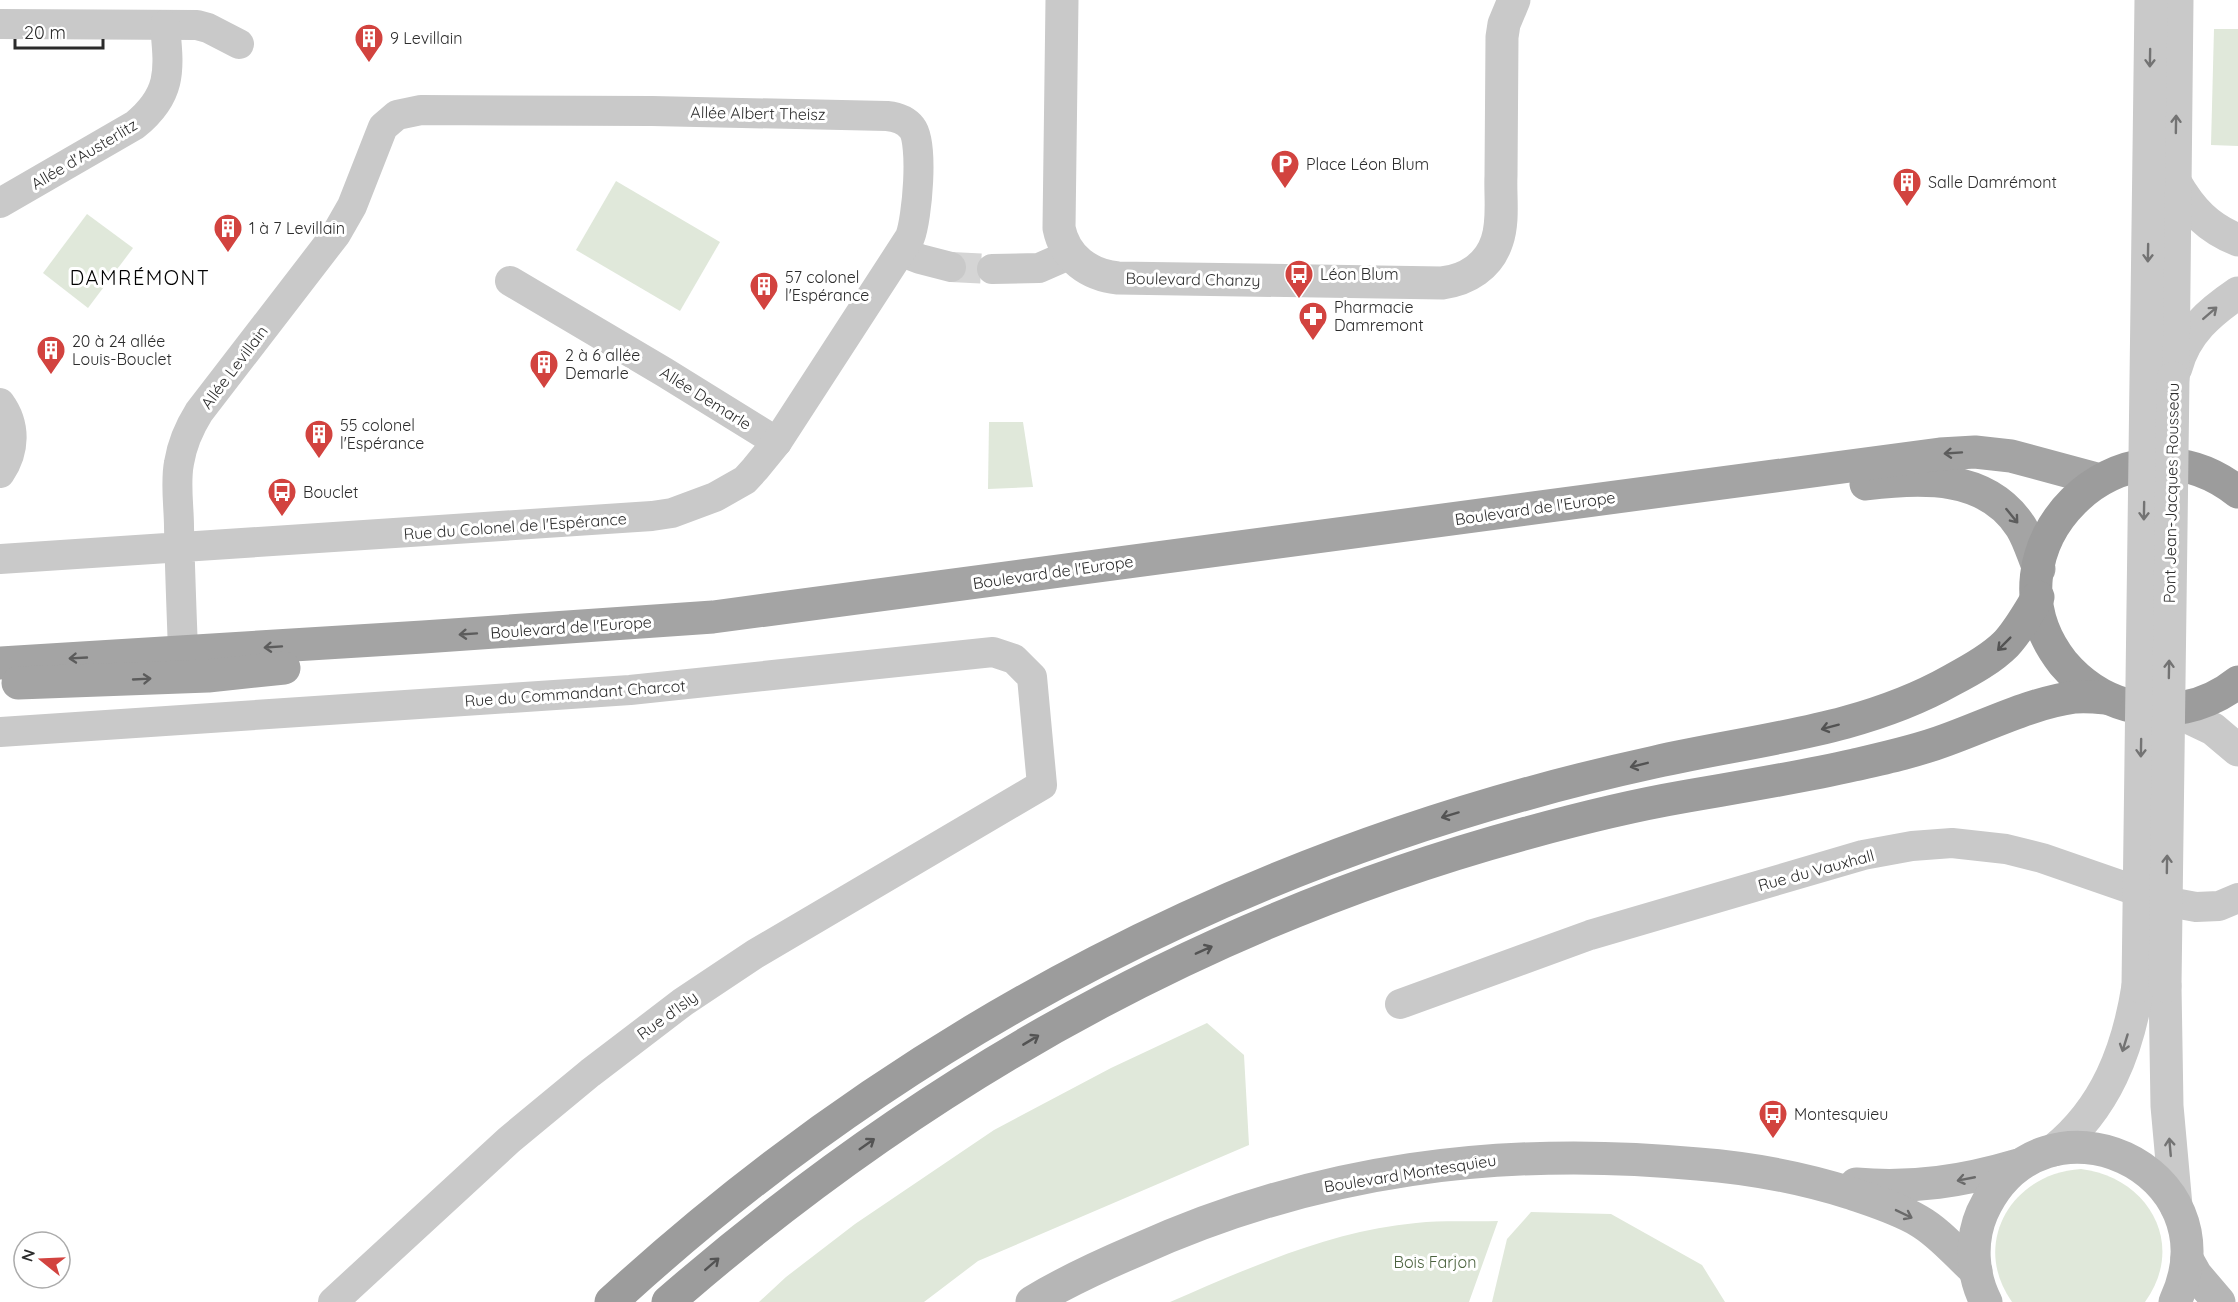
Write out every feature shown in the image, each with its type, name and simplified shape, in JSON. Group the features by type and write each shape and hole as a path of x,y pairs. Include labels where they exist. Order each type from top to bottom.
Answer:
{"highway":[{"path":"611,1302 710,1216 841,1116 983,1023 1070,974 1158,930 1295,871 1397,833 1459,813 1658,761 1817,730 1900,705 1933,691 1983,662 2008,641 2022,623 2038,583 2044,546 2059,517 2080,494 2100,480 2136,466 2174,465 2211,475 2238,492"},
{"path":"2038,583 2043,624 2058,656 2084,683 2106,698 2138,708 2171,710 2210,699 2238,682"},
{"path":"668,1302 730,1248 804,1190 889,1128 968,1077 1059,1024 1141,981 1271,921 1439,859 1538,830 1626,808 1852,765 1943,741 2047,703 2072,698 2106,698"}],"main road":[{"name":"Boulevard de l'Europe","path":"0,684 713,617 1949,453 2011,456 2100,480"},
{"name":"Boulevard de l'Europe","path":"0,663 277,668 543,651 745,634 1906,480 1952,482 1990,495 2001,503 2027,538 2038,583"},
{"path":"1980,1290 1975,1240 1984,1210 1999,1184 2023,1164 2054,1150 2092,1147 2129,1158 2145,1168 2160,1181 2176,1206 2185,1232 2187,1259 2183,1283 2175,1302"},
{"name":"Boulevard Montesquieu","path":"1032,1302 1099,1267 1201,1223 1280,1196 1400,1171 1485,1160 1578,1157 1714,1165 1809,1180 1890,1186 1923,1185 1968,1179 2023,1164"},
{"name":"Boulevard Montesquieu","path":"1809,1180 1871,1200 1930,1228 1980,1290"},
{"path":"2187,1259 2196,1275 2219,1302"}],"street":[{"name":"Boulevard Chanzy","path":"1062,0 1058,216 1061,238 1071,254 1086,269 1096,274 1118,278 1442,283 1455,281 1478,269 1492,251 1500,229 1502,38 1504,24 1514,0"},
{"name":"Pont Jean-Jacques Rousseau","path":"2151,0 2151,986"},
{"name":"Pont Jean-Jacques Rousseau","path":"2151,986 2173,378 2177,0"},
{"path":"0,24 197,25 208,27 239,44"},
{"name":"Allée d'Austerlitz","path":"0,203 126,131 146,116 161,96 165,86 167,74 165,24"},
{"name":"Allée Albert Theisz","path":"421,110 652,111 898,118 913,128 918,149 917,214 910,237 902,252"},
{"name":"Allée Levillain","path":"183,665 178,464 186,435 192,423 336,234 352,206 383,127 397,115 421,110"},
{"path":"2175,182 2201,218 2214,229 2238,240"},
{"path":"902,252 921,260 951,267"},
{"name":"Rue du Colonel de l'Espérance","path":"0,560 672,513 715,497 745,480 777,442 902,252"},
{"path":"992,269 1039,268 1071,254"},
{"name":"Allée Demarle","path":"510,281 777,442"},
{"path":"2173,378 2183,348 2197,326 2207,315 2238,293"},
{"path":"0,403 10,422 12,439 9,456 0,473"},
{"name":"Rue du Commandant Charcot","path":"0,732 630,690 993,652 1014,659 1032,677 1042,785"},
{"path":"2171,710 2213,729 2238,750"},
{"name":"Rue d'Isly","path":"333,1302 509,1140 590,1073 683,1002 755,954 1042,785"},
{"name":"Rue du Vauxhall","path":"1400,1004 1590,935 1863,855 1912,846 1952,843 2006,849 2042,858 2169,902 2196,908 2219,906 2238,898"},
{"path":"2054,1150 2079,1128 2109,1084 2122,1055 2128,1033 2151,986"},
{"path":"2151,986 2167,1106 2176,1206"}],"green space":[{"path":"2214,29 2238,29 2238,146 2211,145"},
{"path":"616,181 720,242 680,311 576,250"},
{"path":"87,214 133,248 88,308 43,273"},
{"path":"989,422 1023,422 1033,487 988,489"},
{"path":"1207,1023 1244,1055 1249,1145 978,1261 924,1302 759,1302 786,1277 855,1224 994,1130 1111,1068"},
{"path":"2081,1169 2105,1175 2125,1185 2142,1199 2154,1217 2161,1237 2162,1258 2157,1280 2145,1302 2012,1302 2000,1280 1995,1257 1997,1235 2005,1215 2018,1197 2035,1183 2057,1173"},
{"path":"1531,1212 1611,1214 1702,1265 1725,1302 1492,1302 1507,1239"},
{"name":"Bois Farjon","path":"1498,1221 1469,1302 1170,1302 1290,1253 1352,1234 1426,1222"}],"tunnel":[{"path":"951,267 992,269"}],"place":[{"name":"9 Levillain","path":"369,64"},
{"name":"Place Léon Blum","path":"1285,190"},
{"name":"Salle Damrémont","path":"1907,208"},
{"name":"1 à 7 Levillain","path":"228,254"},
{"name":"Léon Blum","path":"1299,300"},
{"name":"57 colonel l'Espérance","path":"764,312"},
{"name":"Pharmacie Damremont","path":"1313,342"},
{"name":"20 à 24 allée Louis-Bouclet","path":"51,376"},
{"name":"2 à 6 allée Demarle","path":"544,390"},
{"name":"55 colonel l'Espérance","path":"319,460"},
{"name":"Bouclet","path":"282,518"},
{"name":"Montesquieu","path":"1773,1140"}],"district":[{"name":"DAMRÉMONT","path":"140,277"}]}
